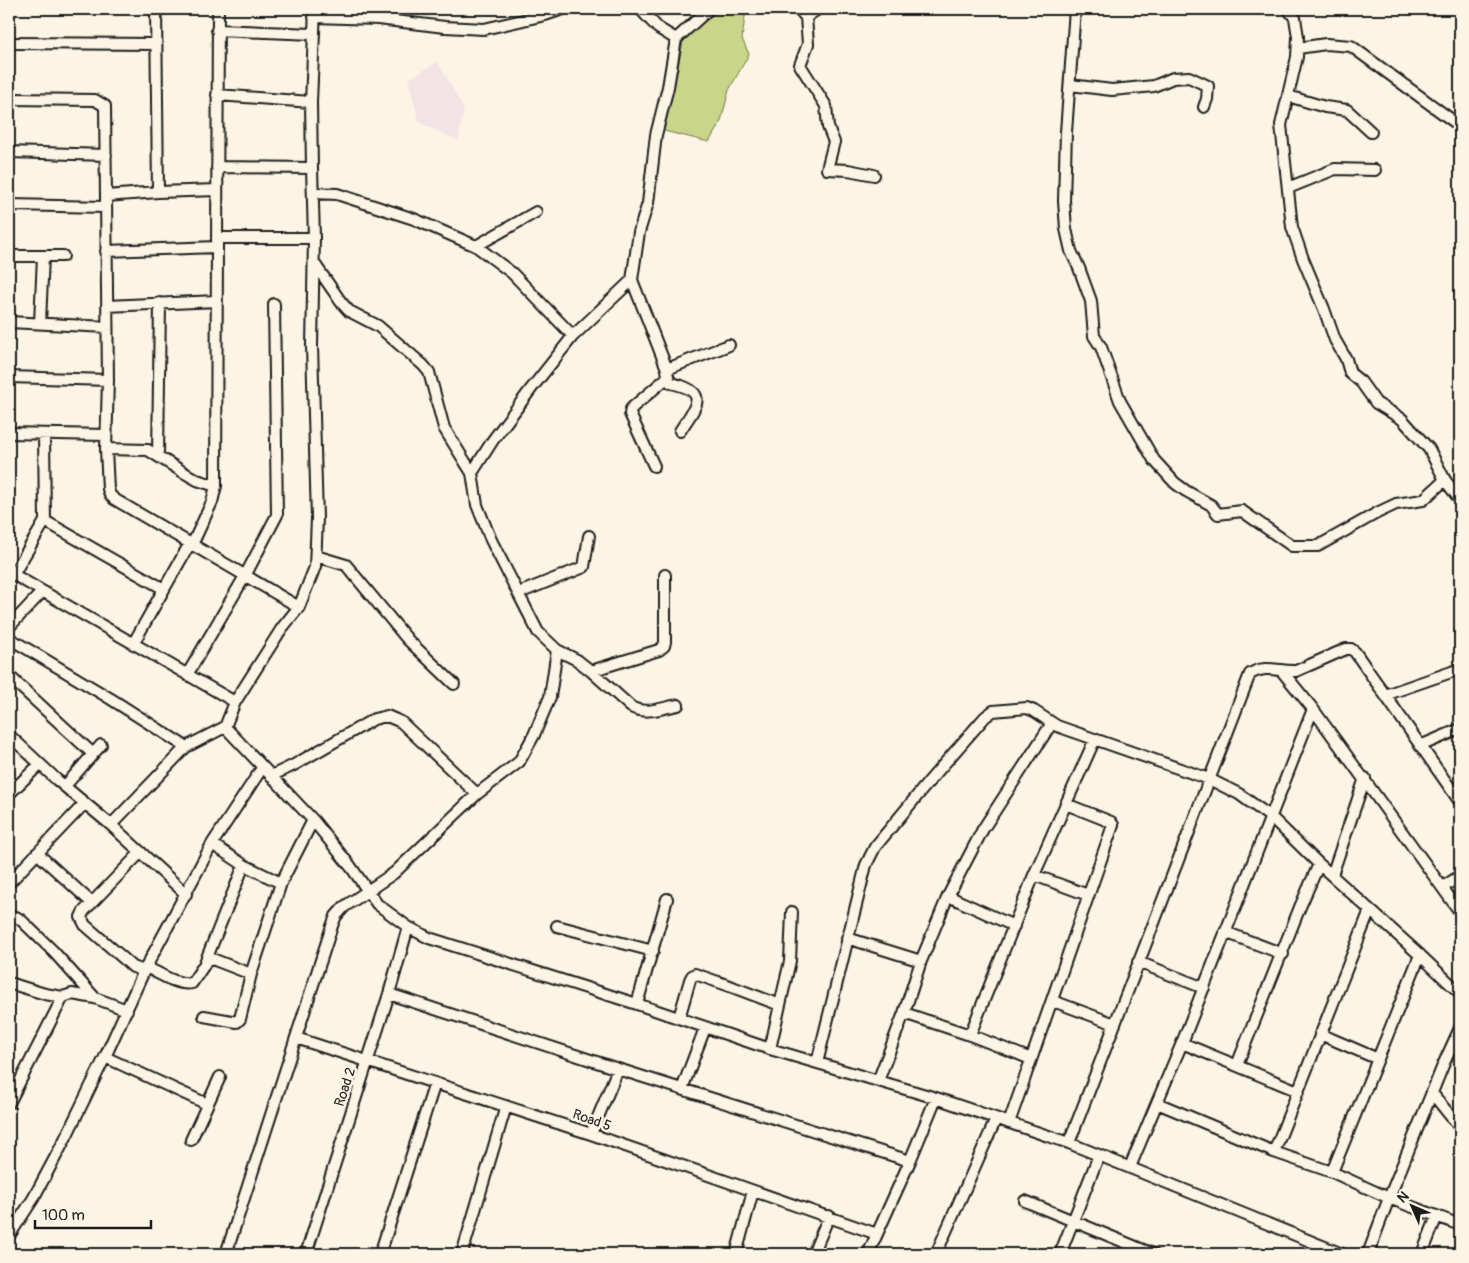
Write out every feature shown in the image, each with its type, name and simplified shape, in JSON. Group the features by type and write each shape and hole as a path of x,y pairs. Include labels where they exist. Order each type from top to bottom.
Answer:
{"street":[{"path":"156,9 158,192"},
{"path":"133,644 189,545 192,545 212,502 216,486 218,9"},
{"path":"111,825 186,747 225,727 234,702 282,628 299,607 315,567 317,518 312,346 314,263 312,102 314,13 445,27 484,29 546,15 562,9"},
{"path":"640,9 658,28 676,39"},
{"path":"680,431 697,404 697,398 694,392 688,388 671,383 632,280 639,232 648,203 656,135 668,87 676,39 709,9"},
{"path":"798,9 806,17 808,44 800,65 826,106 828,127 834,142 827,169 848,170 874,175"},
{"path":"806,17 818,9"},
{"path":"1075,9 1066,132 1064,201 1066,229 1070,251 1079,268 1091,301 1094,336 1101,347 1117,392 1154,460 1186,491 1211,505 1218,514 1242,511 1292,546 1318,546 1377,512 1396,504 1423,500 1445,480"},
{"path":"1288,9 1295,18 1298,48 1281,125 1292,227 1303,259 1335,340 1346,359 1350,373 1361,382 1376,403 1402,419 1429,449 1445,480 1460,500"},
{"path":"218,30 313,34"},
{"path":"9,43 156,44"},
{"path":"1298,48 1326,44 1351,46 1460,126"},
{"path":"1070,85 1112,90 1154,86 1173,78 1189,76 1208,86 1204,107"},
{"path":"217,95 312,102"},
{"path":"1288,96 1325,107 1347,110 1371,132"},
{"path":"9,100 95,100 105,106 108,327 106,449 110,495 299,607"},
{"path":"9,152 106,155"},
{"path":"217,167 312,168"},
{"path":"1288,188 1335,169 1376,170"},
{"path":"106,196 217,190"},
{"path":"313,193 337,194 414,219 476,246 512,273 573,336"},
{"path":"9,205 106,207"},
{"path":"476,246 536,212"},
{"path":"106,251 217,242 314,238"},
{"path":"9,256 63,256"},
{"path":"40,323 43,256"},
{"path":"314,263 349,311 378,326 429,372 444,428 472,473 477,505 487,531 538,632 556,650 568,654 591,671 631,708 644,712 678,705"},
{"path":"472,473 493,440 573,336 632,280"},
{"path":"107,306 217,301"},
{"path":"158,456 160,303"},
{"path":"186,675 245,576 277,515 274,304"},
{"path":"9,322 108,327"},
{"path":"654,466 630,414 631,409 667,373 729,345"},
{"path":"9,377 108,380"},
{"path":"9,433 106,436"},
{"path":"44,434 45,521 11,574 234,702"},
{"path":"106,449 148,450 197,480 216,486"},
{"path":"45,521 164,588"},
{"path":"519,593 584,567 588,536"},
{"path":"316,556 346,564 408,640 454,684"},
{"path":"591,671 660,650 664,646 665,575"},
{"path":"9,627 42,592"},
{"path":"9,638 111,699 186,747"},
{"path":"1069,1143 1250,674 1265,668 1296,671 1346,649 1351,649 1385,694 1460,802"},
{"path":"226,1254 336,916 344,907 394,874 477,794 519,762 534,735 550,697 556,650"},
{"path":"1385,694 1460,669"},
{"path":"1280,670 1313,709 1365,778 1460,912"},
{"path":"9,676 93,754"},
{"path":"817,1063 866,865 875,847 985,717 993,712 1027,708 1057,726 1209,779 1239,794 1272,818 1319,864 1460,993"},
{"path":"1130,1167 1272,818 1313,709"},
{"path":"271,776 374,719 387,716 401,722 477,794"},
{"path":"878,1081 904,1013 921,961 948,896 983,829 1052,723"},
{"path":"225,727 312,820 351,867 376,904 408,927 429,938 637,1004 770,1049 936,1098 1069,1143 1342,1254"},
{"path":"1420,746 1460,728"},
{"path":"9,735 186,894"},
{"path":"970,1035 1034,875 1095,739"},
{"path":"65,786 101,745"},
{"path":"9,794 40,764"},
{"path":"9,1236 33,1199 64,1141 145,969 212,844 262,768"},
{"path":"1332,875 1365,778"},
{"path":"9,883 85,803"},
{"path":"1009,1123 1113,825 1111,822 1066,804"},
{"path":"204,1016 238,1022 251,974 281,883 312,820"},
{"path":"212,844 244,865 281,883"},
{"path":"37,852 92,903"},
{"path":"141,852 92,903 82,915 82,920 85,925 134,967 145,969 185,985 192,984 204,965 244,865"},
{"path":"1237,1065 1319,864"},
{"path":"1034,875 1088,895"},
{"path":"1442,887 1460,876"},
{"path":"948,896 1014,926"},
{"path":"637,1004 667,899"},
{"path":"1274,1152 1370,910"},
{"path":"770,1049 790,961 792,912"},
{"path":"9,918 16,917 21,920 53,951 96,998"},
{"path":"557,926 653,952"},
{"name":"Road 2","path":"306,1254 389,994 408,927"},
{"path":"1225,932 1282,954"},
{"path":"847,938 921,961"},
{"path":"1332,1172 1420,955"},
{"path":"207,957 251,974"},
{"path":"1138,962 1204,988"},
{"path":"679,1018 690,980 696,974 780,1005"},
{"path":"9,983 45,994 63,997 72,994 96,998 127,1010"},
{"path":"389,994 618,1069 910,1160"},
{"path":"9,1103 63,997"},
{"path":"1053,1001 1115,1024"},
{"path":"904,1013 970,1035 1032,1059"},
{"path":"682,1089 705,1028"},
{"path":"1368,1254 1389,1198 1460,1028"},
{"path":"1320,1034 1378,1059"},
{"name":"Road 5","path":"296,1038 591,1134 877,1234"},
{"path":"1182,1043 1298,1091"},
{"path":"105,1057 207,1104"},
{"path":"591,1134 618,1069"},
{"path":"191,1140 220,1077"},
{"path":"380,1254 435,1083"},
{"path":"1432,1093 1460,1128"},
{"path":"868,1254 936,1098"},
{"path":"1157,1103 1274,1152 1332,1172 1389,1198 1460,1225"},
{"path":"462,1254 506,1106"},
{"path":"936,1254 996,1119"},
{"path":"1060,1254 1099,1155"},
{"path":"736,1254 753,1191"},
{"path":"1025,1201 1139,1252 1153,1254"},
{"path":"813,1254 829,1216"},
{"path":"1422,1254 1437,1216"}],"shaded area":[{"path":"438,62 464,109 458,141 419,122 408,79"}],"green space":[{"path":"715,9 746,9 742,39 749,54 729,90 721,121 709,142 664,131 684,38"}]}
